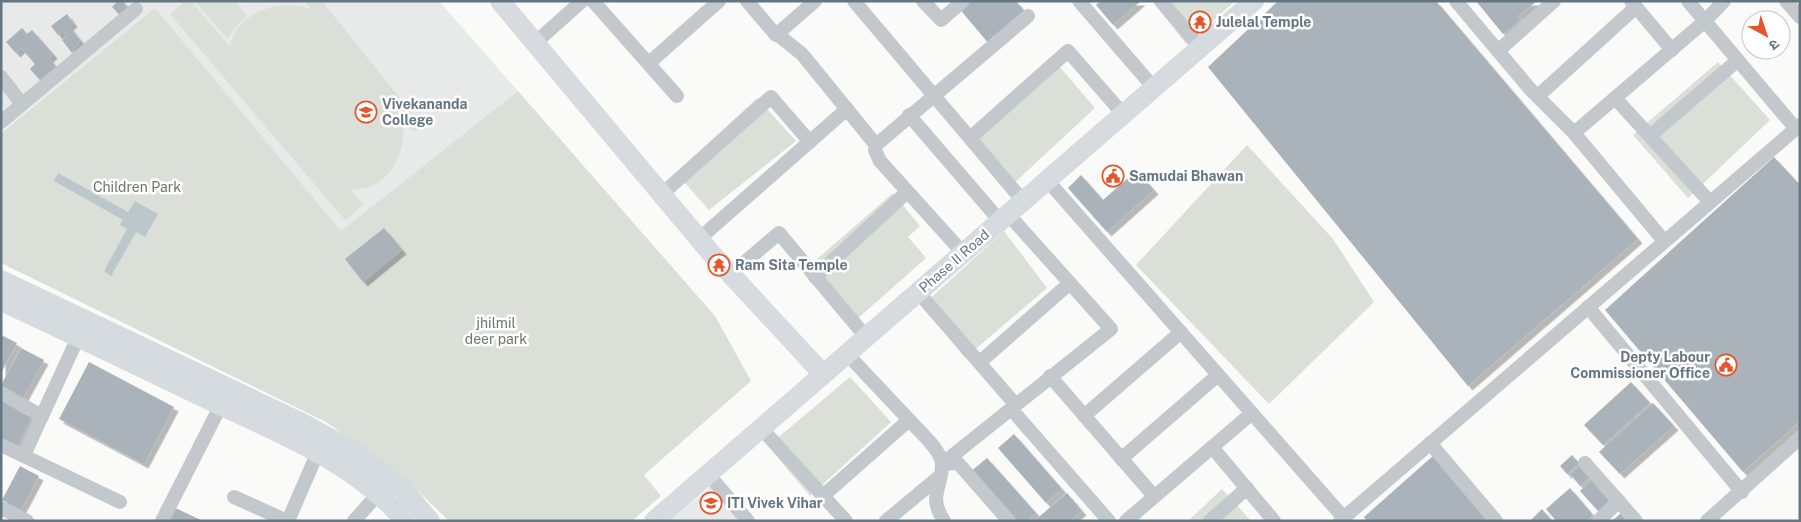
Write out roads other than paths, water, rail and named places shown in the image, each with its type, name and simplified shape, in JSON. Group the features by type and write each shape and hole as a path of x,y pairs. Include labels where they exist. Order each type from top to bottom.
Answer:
{"street":[{"path":"500,1 699,239 823,374"},
{"path":"535,43 582,1"},
{"path":"593,1 677,96"},
{"path":"649,63 719,1"},
{"path":"747,1 777,34 802,54 876,145 880,161 963,253"},
{"path":"777,34 816,1"},
{"path":"854,1 970,138 1010,212"},
{"path":"923,1 941,20 963,1"},
{"path":"1080,1 1154,88"},
{"path":"1161,1 1201,48"},
{"name":"Phase II Road","path":"654,521 1254,1"},
{"path":"1456,1 1538,96 1574,133 1664,242"},
{"path":"1498,51 1554,1"},
{"path":"1048,180 1342,519 1798,127 1688,1"},
{"path":"1574,133 1705,21 1724,1"},
{"path":"1538,96 1633,4 1672,50"},
{"path":"1,122 136,9"},
{"path":"876,145 1028,16"},
{"path":"970,138 1068,51 1123,114"},
{"path":"1651,136 1738,60"},
{"path":"1,78 22,104"},
{"path":"661,195 771,97 810,142"},
{"path":"1615,98 1710,202"},
{"path":"699,239 847,109"},
{"path":"886,521 1015,404 1111,329 1010,212 909,116"},
{"path":"815,277 907,192"},
{"path":"731,274 779,233 866,337"},
{"path":"1,280 82,329 225,397 317,454 345,468 389,502 405,521"},
{"path":"980,362 1070,283"},
{"path":"918,292 1015,404"},
{"path":"1,301 82,329"},
{"path":"1588,307 1742,492"},
{"path":"24,455 82,329"},
{"path":"1084,416 1180,332"},
{"path":"847,354 930,442 940,470 936,505 944,521"},
{"path":"1121,459 1218,375"},
{"path":"1050,376 1153,495"},
{"path":"1,394 42,416"},
{"path":"162,521 225,397"},
{"path":"225,397 304,424 355,452 403,489 430,521"},
{"path":"1015,404 1012,410 1109,521"},
{"path":"1126,521 1153,495 1252,414"},
{"path":"824,495 909,420"},
{"path":"761,428 846,521"},
{"path":"1707,521 1742,492 1800,438"},
{"path":"1430,443 1496,521"},
{"path":"1,444 120,502"},
{"path":"1212,447 1274,521"},
{"path":"234,497 287,521 317,454"},
{"path":"940,470 958,463 1009,521"},
{"path":"1585,463 1636,521"},
{"path":"708,474 748,521"},
{"path":"1210,521 1247,488"},
{"path":"354,521 378,494"},
{"path":"1598,521 1619,501"},
{"path":"1,508 27,521"}],"place":[{"name":"Julelal Temple","path":"1200,22"},
{"name":"Vivekananda College","path":"366,112"},
{"name":"Samudai Bhawan","path":"1113,176"},
{"name":"Ram Sita Temple","path":"719,265"},
{"name":"Depty Labour Commissioner Office","path":"1726,365"},
{"name":"ITI Vivek Vihar","path":"711,503"}],"park label":[{"name":"Children Park","path":"137,187"},
{"name":"jhilmil deer park","path":"496,332"}]}
